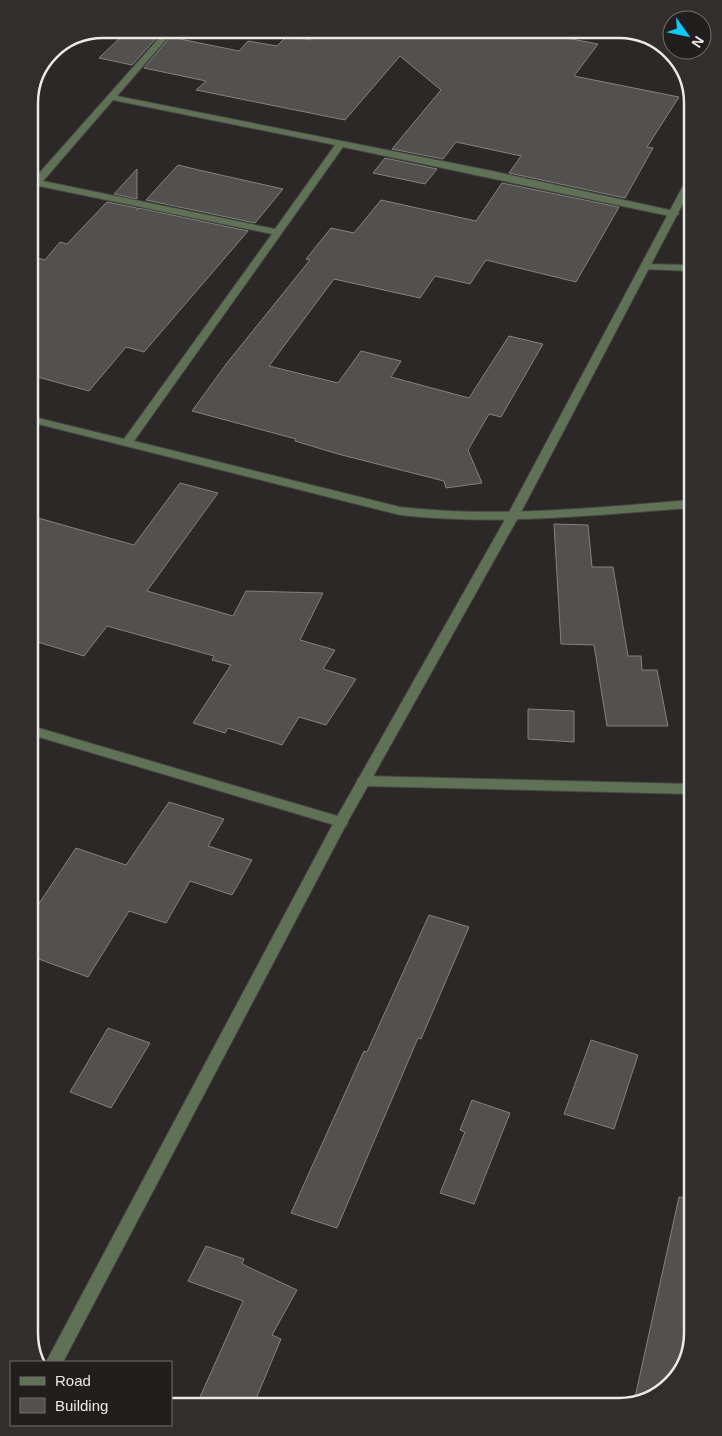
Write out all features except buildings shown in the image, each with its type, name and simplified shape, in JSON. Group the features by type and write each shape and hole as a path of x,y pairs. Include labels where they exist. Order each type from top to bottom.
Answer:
{"street":[{"path":"38,177 163,38"},
{"path":"111,97 341,143 674,214"},
{"path":"127,443 341,143"},
{"path":"38,183 278,232"},
{"path":"55,1361 340,822 513,516 684,194"},
{"path":"646,267 684,268"},
{"path":"38,420 400,512 451,516 513,516 684,504"},
{"path":"38,733 340,822"},
{"path":"363,781 684,788"}]}
